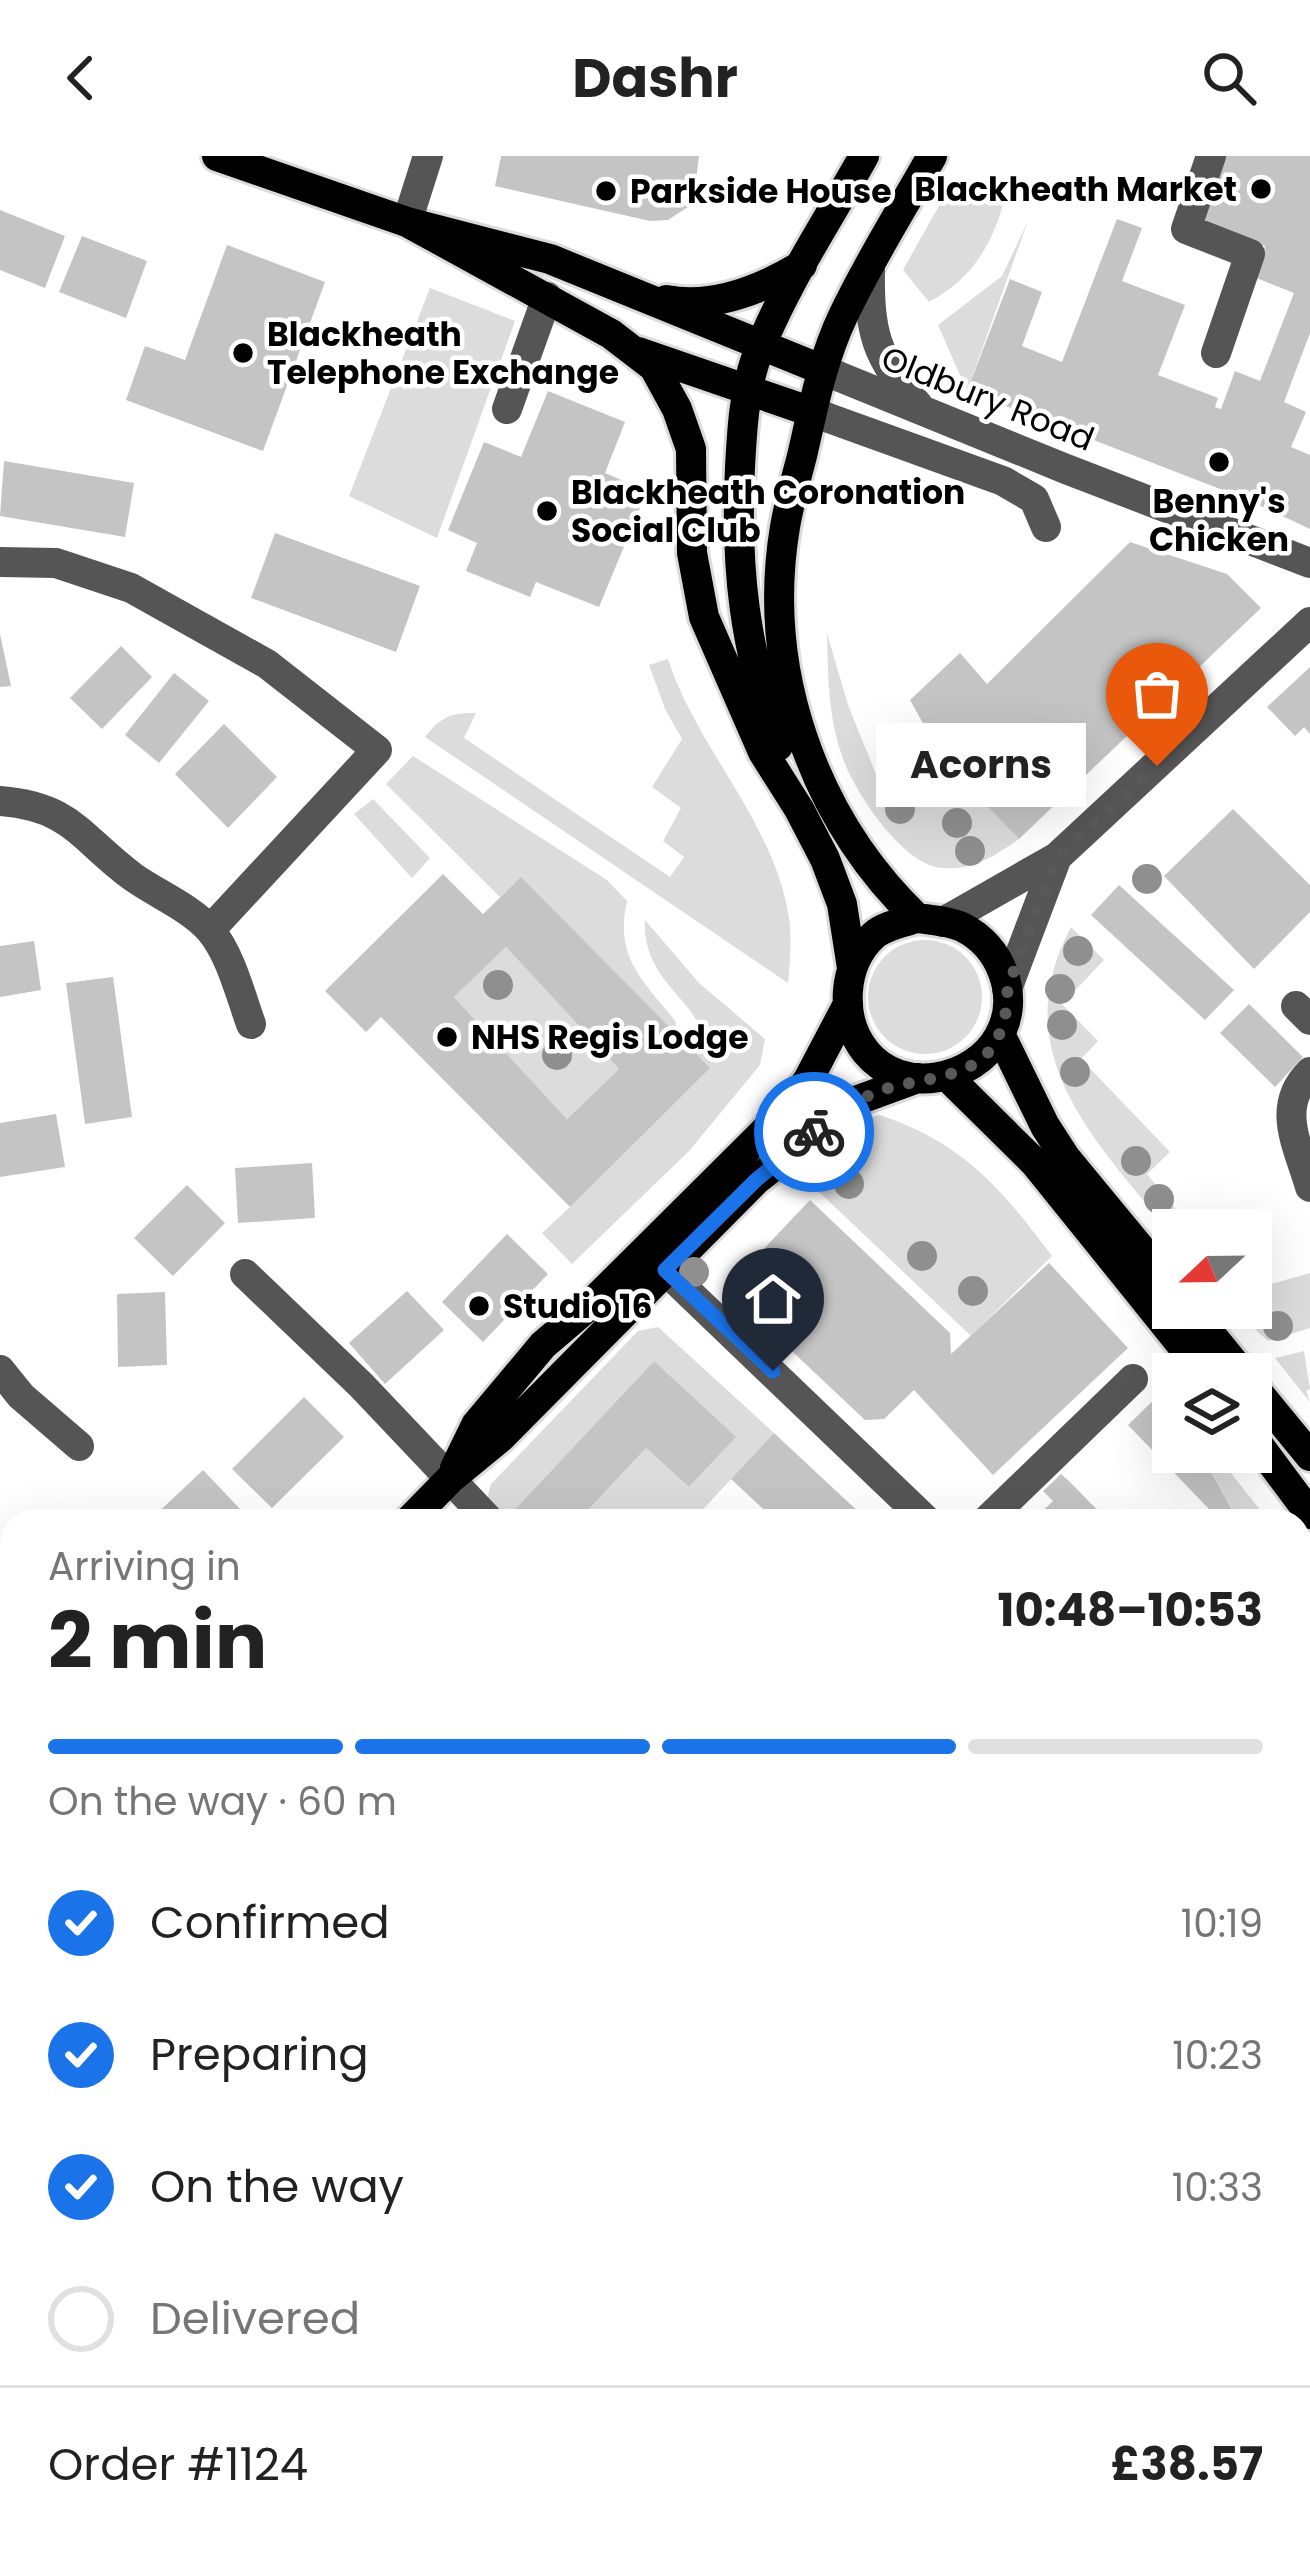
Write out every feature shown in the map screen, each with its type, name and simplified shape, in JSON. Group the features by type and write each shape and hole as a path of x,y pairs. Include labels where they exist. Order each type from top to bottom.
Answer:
{"main road":[{"name":"Oldbury Road","path":"218,156 407,223 550,259 823,370"},
{"path":"799,809 760,694 742,607 737,564 742,423 761,346 864,156"},
{"path":"930,920 882,884 818,779 801,734 784,654 779,588 785,527 823,370 843,314 932,156"},
{"path":"407,223 547,297 654,367 691,449 692,553 704,617 747,719 799,809 837,891 852,968"},
{"name":"Oldbury Road","path":"641,295 692,305 770,284 802,266"},
{"path":"632,350 812,412"},
{"path":"420,1509 500,1438 756,1180 809,1135 858,1100 933,1077 977,1064 1000,1034 1009,999 1005,972 984,942 959,925 930,920 875,934 852,968 846,988 850,1021 867,1054 898,1073 933,1077 1035,1163 1187,1353"},
{"path":"449,1479 476,1425 544,1346 787,1109 848,1004"},
{"path":"1000,1034 1065,1157 1152,1263"},
{"path":"591,1304 616,1294 649,1267 665,1270"},
{"path":"1206,1329 1226,1353"},
{"path":"1272,1410 1310,1456"},
{"path":"1272,1463 1306,1509"}],"street":[{"path":"407,223 428,156"},
{"path":"1210,156 1186,230 1250,254 1216,353"},
{"path":"870,268 869,311 875,344 895,379 922,409"},
{"path":"507,410 547,297"},
{"name":"Oldbury Road","path":"823,370 1066,470 1310,562"},
{"path":"812,412 1003,481 1034,499 1046,527 1066,470"},
{"path":"798,470 812,453 836,440 874,433"},
{"path":"0,562 56,563 131,588 267,664 377,750 210,930"},
{"path":"930,920 1057,857 1310,622"},
{"path":"0,801 39,805 73,822 130,875 210,930 251,1024"},
{"path":"1007,989 1057,857"},
{"path":"1310,1072 1294,1088 1289,1103 1310,1187"},
{"path":"665,1270 914,1509"},
{"path":"245,1274 362,1385 478,1509"},
{"path":"0,1370 21,1396 79,1446"},
{"path":"998,1509 1133,1379"}],"shaded area":[{"path":"954,179 1006,195 979,258 958,282 929,302 903,270"},
{"path":"1028,221 967,391 938,325 1002,276"},
{"path":"430,288 515,321 437,538 349,496"},
{"path":"827,633 848,705 880,784 932,739 945,763 1019,839 983,861 953,868 927,864 895,840 867,804 841,753 831,708"},
{"path":"668,659 781,883 790,926 788,983 425,737 447,717 476,713 464,738 670,877 684,857 663,841 681,808 652,787 682,739 649,665"},
{"path":"413,756 607,880 627,901 628,953 676,1022 676,1034 521,878 500,897 386,784"},
{"path":"373,799 430,858 412,878 354,814"},
{"path":"645,920 699,983 765,1039 760,1065 689,1151 572,1264 542,1233 570,1207 693,1051 699,1035 697,1022 652,958"},
{"path":"1071,927 1104,960 1062,1004 1098,1041 1081,1059 1170,1152 1147,1174 1176,1209 1152,1211 1089,1130 1068,1094 1053,1056 1048,1016 1053,973"},
{"path":"925,940 947,945 965,957 977,975 982,997 977,1019 965,1037 947,1049 925,1054 903,1049 885,1037 873,1019 868,997 873,975 885,957 903,945"},
{"path":"506,947 619,1069 567,1119 454,997"},
{"path":"880,1115 935,1139 978,1170 1052,1256 971,1336 798,1172 862,1119"},
{"path":"1310,1273 1310,1328 1268,1341 1255,1329 1272,1329 1272,1284"},
{"path":"658,1327 774,1433 703,1509 589,1509 646,1448 689,1487 735,1438 654,1361 515,1509 496,1509 487,1499 491,1484 638,1331"},
{"path":"1304,1351 1310,1389 1306,1391 1310,1402 1275,1358"},
{"path":"1212,1473 1231,1473 1259,1509 1232,1509"}],"building":[{"name":"Parkside House","path":"501,156 699,156 688,207 668,220 650,221 495,186"},
{"path":"1223,156 1310,156 1310,333 1284,402 1306,412 1291,447 1310,455 1310,529 1246,499 967,391 1010,279 1042,292 1022,346 1062,362 1117,219 1142,228 1122,281 1185,305 1158,375 1218,398 1215,407 1221,409 1235,371 1260,381 1294,293 1254,277 1265,246 1200,222"},
{"path":"0,210 65,236 45,288 0,270"},
{"path":"82,236 147,261 126,318 59,292"},
{"name":"Blackheath Telephone Exchange","path":"227,245 325,282 263,451 126,400 145,346 185,360"},
{"name":"Blackheath Coronation Social Club","path":"548,391 625,422 605,473 647,491 599,607 536,582 530,597 466,571 477,543 448,530 484,442 521,457"},
{"path":"4,461 134,483 125,537 0,516"},
{"path":"275,533 420,586 396,652 251,598"},
{"path":"1130,542 1227,574 1261,608 1019,839 945,763 910,700 960,653 987,684"},
{"path":"0,634 11,686 0,687"},
{"path":"121,646 152,677 102,729 70,698"},
{"path":"1310,667 1310,734 1304,727 1295,736 1267,707"},
{"path":"174,673 209,701 159,763 125,735"},
{"path":"224,724 277,777 228,828 175,774"},
{"path":"1233,809 1310,885 1310,912 1254,969 1164,876"},
{"name":"NHS Regis Lodge","path":"443,874 483,914 521,877 710,1068 570,1207 381,1017 366,1032 325,991","holes":["506,947 619,1069 567,1119 454,997"]},
{"path":"1119,885 1234,990 1205,1020 1091,915"},
{"path":"34,941 41,990 0,997 0,946"},
{"path":"113,977 132,1117 85,1124 66,983"},
{"path":"1249,1004 1303,1057 1275,1087 1220,1033"},
{"path":"56,1114 65,1167 0,1177 0,1123"},
{"path":"312,1163 315,1218 238,1223 235,1168"},
{"path":"187,1185 225,1223 173,1276 134,1238"},
{"path":"810,1200 950,1333 951,1354 1049,1263 1128,1348 993,1475 914,1390 884,1419 865,1420 726,1289"},
{"path":"507,1234 548,1274 483,1342 442,1302"},
{"path":"407,1291 444,1330 385,1384 349,1343"},
{"path":"165,1292 167,1365 118,1367 117,1294"},
{"path":"654,1361 736,1437 689,1487 646,1448 589,1509 515,1509"},
{"path":"304,1397 344,1437 272,1508 232,1469"},
{"path":"1152,1402 1152,1450 1128,1425"},
{"path":"774,1433 855,1509 763,1509 731,1479"},
{"path":"203,1470 240,1509 162,1509"},
{"path":"1174,1473 1212,1473 1232,1509 1209,1509"},
{"path":"1061,1474 1096,1509 1045,1509 1053,1501 1043,1491"}],"way so far":[{"path":"814,1132 880,1090 918,1078 948,1077 977,1064 1000,1034 1007,989 1057,857 1157,766"}],"place":[{"name":"Blackheath Market","path":"1261,189"},
{"name":"Parkside House","path":"606,191"},
{"name":"Blackheath Telephone Exchange","path":"243,353"},
{"name":"Benny's Chicken","path":"1219,462"},
{"name":"Blackheath Coronation Social Club","path":"547,511"},
{"name":"Acorns","path":"1157,766"},
{"name":"NHS Regis Lodge","path":"447,1037"},
{"name":"Studio 16","path":"479,1306"}],"route":[{"path":"773,1371 665,1270 756,1180 814,1132"}]}
